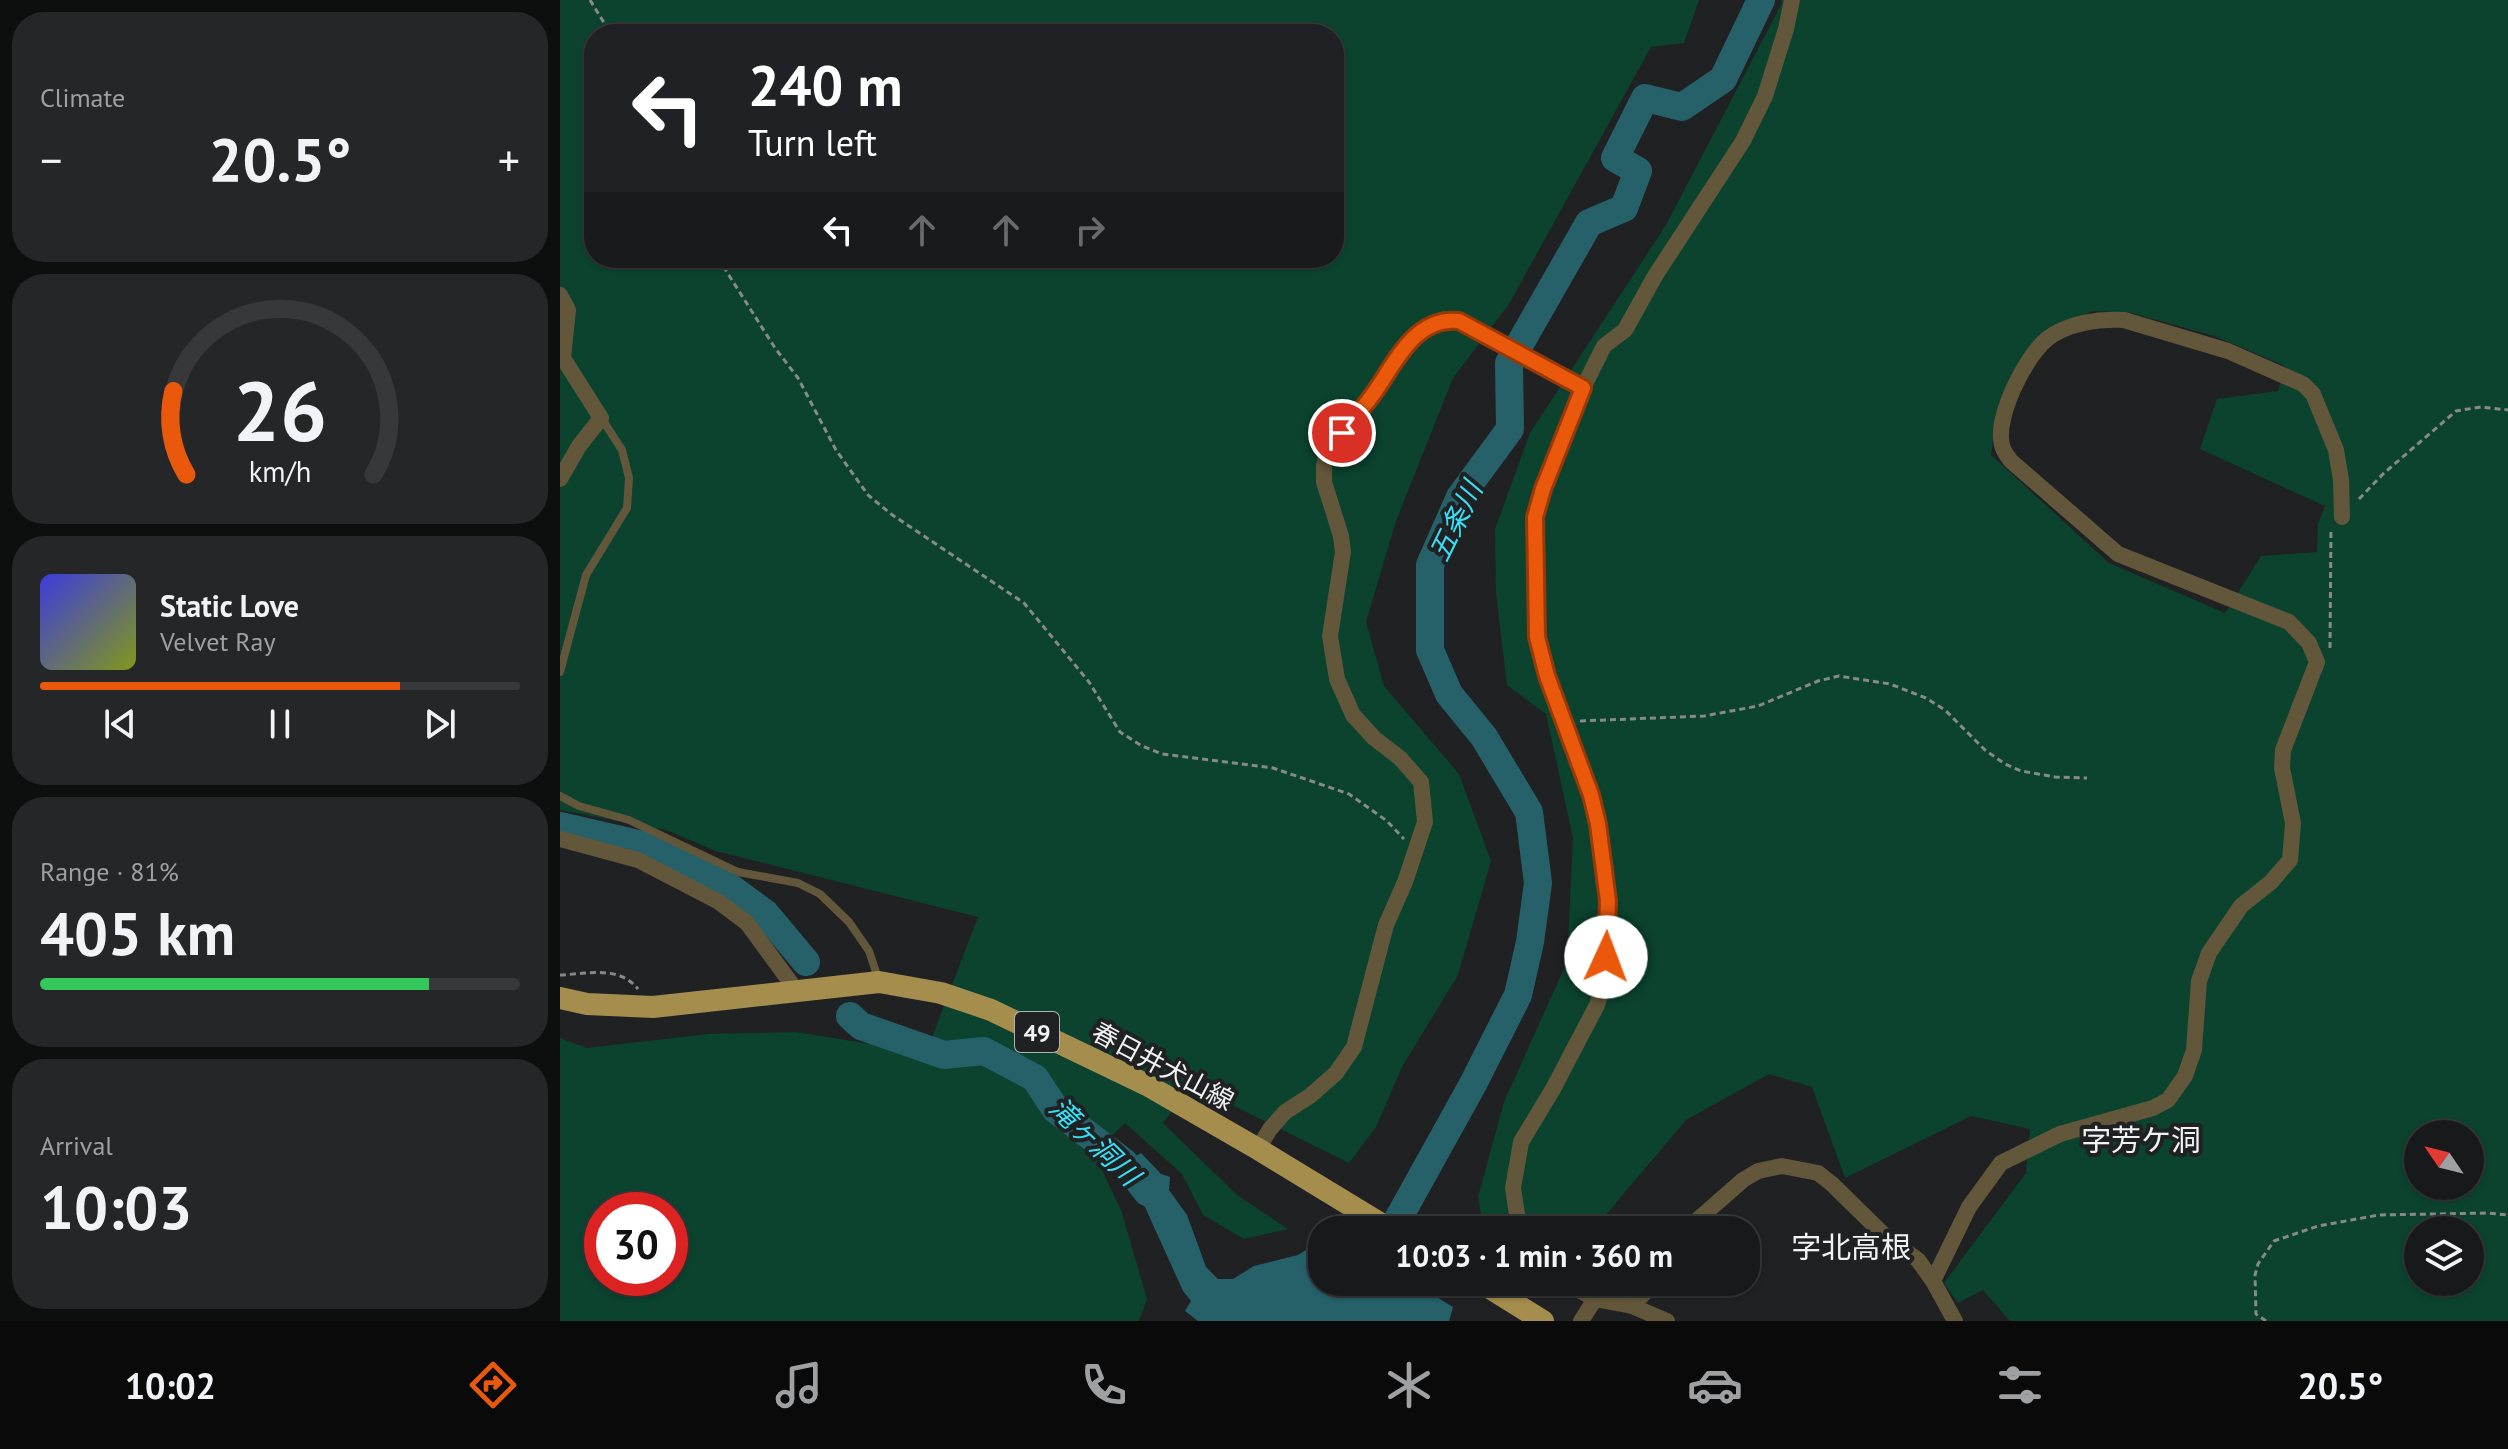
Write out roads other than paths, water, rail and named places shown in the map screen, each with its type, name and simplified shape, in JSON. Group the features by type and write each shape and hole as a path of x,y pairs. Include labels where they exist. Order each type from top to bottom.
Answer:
{"main road":[{"name":"春日井犬山線","path":"560,998 587,1004 682,1006 879,982 941,993 991,1010 1147,1085 1368,1216"},
{"path":"1504,1296 1543,1321"}],"street":[{"path":"1517,1216 1513,1188 1521,1142 1590,1019 1605,980 1608,901 1603,851 1591,795 1547,676 1537,637 1535,517 1583,388 1604,346 1625,330 1655,276 1743,141 1765,96 1792,0"},
{"path":"560,295 568,310 563,358 601,418 579,446 560,479"},
{"path":"1258,1149 1285,1112 1310,1096 1336,1073 1354,1047 1386,925 1405,882 1425,822 1421,782 1353,715 1337,679 1330,636 1343,552 1324,482 1327,452 1373,394 1408,342 1426,326 1445,319 1459,321 1479,331 1583,388"},
{"path":"1933,1281 1969,1207 2001,1163 2060,1134 2153,1108 2168,1100 2185,1076 2194,1050 2199,981 2209,953 2241,906 2271,882 2290,860 2293,823 2282,768 2283,750 2317,662 2309,643 2289,622 2118,554 2005,453 2001,430 2025,365 2047,339 2076,325 2107,319 2124,320 2228,351 2303,384 2313,394 2336,450 2342,517"},
{"path":"560,839 638,860 719,902 747,923 796,990"},
{"path":"1702,1216 1758,1171 1782,1166 1818,1173 1887,1238 1918,1260 1955,1321"},
{"path":"1590,1296 1632,1306 1667,1321"},
{"path":"1632,1306 1642,1296"},
{"path":"1581,1321 1595,1299"}],"lane":[{"path":"560,672 586,575 627,508 629,478 622,450 601,418"},
{"path":"560,796 579,806 629,820 738,872 798,883 820,894 849,922 869,951 879,982"}],"water":[{"path":"1141,1153 1161,1174 1170,1177 1169,1190 1187,1215 1206,1267 1218,1279 1233,1279 1254,1266 1298,1255 1308,1249 1308,1296 1435,1296 1453,1307 1449,1321 1198,1321 1185,1311 1191,1301 1183,1291 1145,1207 1112,1169"}],"waterway":[{"name":"五条川","path":"1400,1216 1518,995 1530,942 1538,883 1529,812 1484,737 1449,694 1430,650 1430,565 1460,497 1510,429 1509,363 1589,223 1624,208 1638,171 1615,158 1645,98 1682,107 1723,79 1761,0"},
{"name":"滝ヶ洞川","path":"560,826 651,847 724,883 765,913 806,962"},
{"name":"滝ヶ洞川","path":"850,1016 861,1026 944,1055 984,1051 1035,1078 1056,1110 1124,1162 1147,1192"}],"district":[{"name":"字芳ケ洞","path":"2141,1139"},
{"name":"字北高根","path":"1851,1246"}]}
